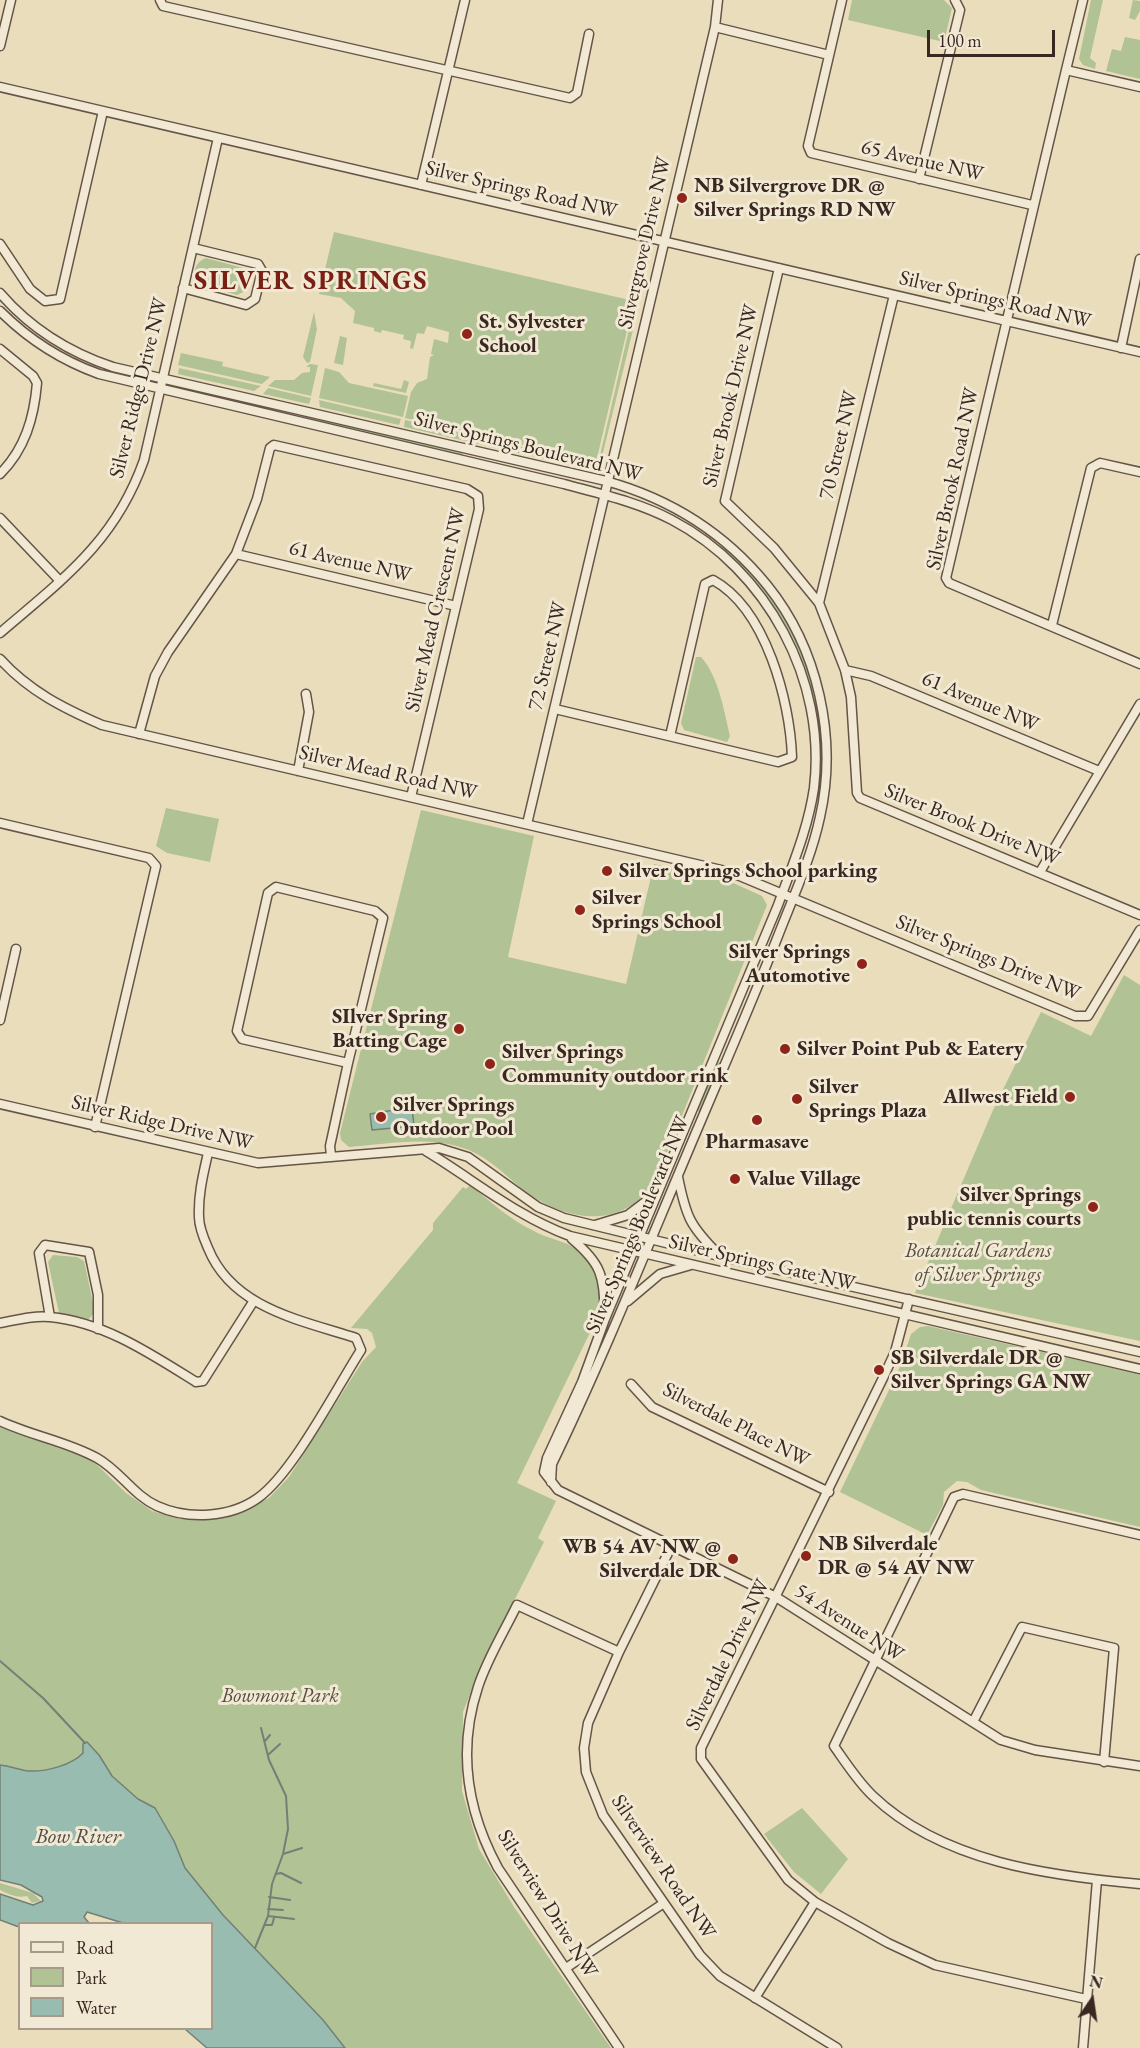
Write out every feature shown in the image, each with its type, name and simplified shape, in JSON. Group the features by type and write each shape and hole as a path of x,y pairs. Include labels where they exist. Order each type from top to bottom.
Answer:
{"street":[{"path":"0,46 11,0"},
{"path":"160,0 163,6 570,98 577,93 589,34"},
{"path":"421,185 465,0"},
{"name":"Silvergrove Drive NW","path":"603,494 715,27 718,0"},
{"path":"715,27 829,55 842,0"},
{"path":"919,179 960,10 955,0"},
{"path":"1007,321 1032,205 1083,0"},
{"name":"65 Avenue NW","path":"829,55 808,146 811,153 1032,205"},
{"path":"1066,70 1140,87"},
{"name":"Silver Springs Road NW","path":"0,87 1140,352"},
{"path":"0,244 30,289 45,301 60,299 103,111"},
{"name":"Silver Ridge Drive NW","path":"0,633 81,563 103,539 135,486 144,460 158,390 218,138"},
{"path":"183,288 246,305 255,299 262,271 258,264 193,248"},
{"path":"1121,348 1140,259"},
{"name":"Silver Brook Drive NW","path":"779,268 725,501 774,548 819,603 845,670 851,697 857,793 860,798 1140,915"},
{"name":"Silver Springs Boulevard NW","path":"0,293 30,324 58,344 93,360 606,482 664,502 697,520 725,540 750,564 777,597 802,642 811,663 824,716 826,781 814,842 626,1304 552,1464 550,1481"},
{"name":"70 Street NW","path":"819,603 894,295"},
{"name":"Silver Springs Boulevard NW","path":"0,311 27,337 76,366 158,390 603,494 656,512 712,546 736,567 758,592 790,645 806,687 812,714 815,772 803,837 782,893 605,1319 582,1383 547,1458 544,1472 550,1481"},
{"name":"Silver Brook Road NW","path":"1007,321 946,578 949,583 1140,664"},
{"path":"0,349 33,376 38,383 26,436 19,452 0,474"},
{"name":"Silver Mead Crescent NW","path":"139,734 155,676 163,660 236,554 257,499 270,448 274,445 467,489 478,496 479,508 411,797"},
{"path":"1052,625 1091,468 1100,463 1140,472"},
{"name":"72 Street NW","path":"527,824 603,494"},
{"path":"0,518 60,581"},
{"name":"61 Avenue NW","path":"236,554 456,606"},
{"path":"555,709 778,762 792,757 791,727 783,688 770,654 742,608 725,587 712,580 705,584 670,736"},
{"name":"Silver Mead Road NW","path":"0,659 29,687 61,707 102,725 730,872 782,893"},
{"name":"61 Avenue NW","path":"845,670 872,676 1099,771"},
{"path":"298,771 309,712 306,694"},
{"path":"1040,872 1140,704"},
{"path":"0,823 148,858 156,866 95,1127"},
{"path":"331,1156 330,1146 382,918 375,910 276,886 268,893 237,1031 242,1039 348,1063"},
{"name":"Silver Springs Drive NW","path":"782,893 1075,1016 1088,1016 1140,930"},
{"path":"0,1020 16,949"},
{"name":"Silver Ridge Drive NW","path":"0,1104 208,1153 269,1163 331,1156 426,1151"},
{"name":"Silver Springs Gate NW","path":"426,1151 439,1148 468,1156 538,1207 564,1218 1140,1352"},
{"name":"Silver Springs Gate NW","path":"426,1151 468,1176 516,1212 540,1226 570,1236 1140,1369"},
{"path":"0,1421 67,1443 100,1459 137,1494 167,1509 185,1514 212,1515 236,1508 258,1498 285,1471 361,1350 356,1338 253,1302 231,1285 213,1262 203,1238 199,1220 199,1194 208,1153"},
{"path":"678,1177 688,1218 698,1234 720,1255"},
{"path":"594,1226 628,1215 658,1193"},
{"path":"570,1236 592,1256 599,1268 605,1290 605,1319"},
{"path":"50,1317 39,1253 45,1245 89,1252 98,1295 98,1329"},
{"path":"626,1304 660,1274 692,1265"},
{"name":"Silverdale Drive NW","path":"909,1299 895,1352 829,1492 701,1748 701,1759 788,1880 815,1902 888,1943 935,1965 1086,1999"},
{"path":"0,1323 50,1317 98,1329 133,1343 196,1382 204,1381 253,1302"},
{"name":"Silverdale Place NW","path":"631,1384 652,1407 829,1492"},
{"name":"54 Avenue NW","path":"550,1481 558,1490 776,1597 1001,1740 1035,1750 1140,1766"},
{"path":"1140,1535 963,1494 954,1497 834,1746 874,1797 921,1830 971,1853 1097,1880 1140,1884"},
{"name":"Silverview Road NW","path":"672,1545 619,1652 588,1723 584,1748 586,1772 603,1815 700,1955 720,1976 837,2048"},
{"name":"Silverview Drive NW","path":"619,1652 517,1605 478,1686 468,1735 466,1763 469,1791 483,1840 498,1868 619,2048"},
{"path":"973,1722 1022,1627 1114,1648 1104,1762"},
{"path":"1083,2048 1097,1880"},
{"path":"755,1998 815,1902"},
{"path":"566,1968 664,1903"}],"green space":[{"path":"852,0 944,0 952,8 944,42 848,20"},
{"path":"1091,0 1103,0 1090,58 1096,63 1095,69 1083,65 1079,59"},
{"path":"1133,0 1140,1 1140,11 1135,20 1129,18"},
{"path":"1125,37 1140,40 1140,79 1106,71 1112,49 1121,51"},
{"name":"St. Sylvester School","path":"334,232 634,301 596,462 405,418 411,392 417,383 427,379 430,357 434,355 431,354 434,339 448,343 449,332 427,326 424,334 417,333 413,349 410,348 411,341 403,339 404,335 382,330 381,333 374,331 374,328 353,323 355,311 341,298 319,294"},
{"path":"206,258 247,269 252,279 248,290 237,295 196,283 195,268"},
{"path":"635,303 639,305 601,461 599,460"},
{"path":"314,312 317,329 310,362 307,363 303,357"},
{"path":"340,336 347,338 343,365 334,363"},
{"path":"181,353 223,362 222,366 270,377 262,384 178,365"},
{"path":"310,364 318,365 311,396 268,386 275,380 294,380 302,373 310,372 310,367 306,367"},
{"path":"179,368 261,386 254,391 178,374"},
{"path":"325,368 339,372 349,383 408,396 403,417 319,398"},
{"path":"404,380 409,382 406,393 373,386 374,383 401,389"},
{"path":"268,388 311,398 309,404 263,394"},
{"path":"319,400 401,419 399,425 320,407"},
{"path":"302,416 463,451 462,456 301,420"},
{"path":"405,420 597,466 580,467 404,427"},
{"path":"722,544 747,566 767,589 784,614 797,640 815,697 824,760 819,760 809,698 791,644 778,618 761,594 742,570 719,548"},
{"path":"696,657 701,657 717,684 730,736 727,742 684,730 681,723"},
{"path":"166,808 219,819 210,862 167,853 156,846"},
{"path":"421,810 534,836 508,957 626,984 654,864 731,882 762,896 767,905 656,1180 643,1196 629,1207 597,1216 563,1211 529,1194 475,1153 452,1145 423,1141 349,1147 341,1140 340,1133"},
{"name":"Botanical Gardens of Silver Springs","path":"1124,975 1140,985 1140,1341 915,1293 993,1110 1041,1012 1091,1036"},
{"path":"722,1061 701,1112 697,1111 715,1064"},
{"name":"Bowmont Park","path":"470,1185 517,1221 581,1253 593,1268 599,1287 598,1316 517,1483 556,1501 538,1538 544,1542 482,1664 463,1712 462,1791 479,1849 514,1907 611,2048 343,2048 210,1903 0,1772 0,1427 92,1460 126,1493 152,1511 180,1519 225,1518 269,1498 289,1477 362,1362 376,1347 372,1333 367,1329 351,1328 433,1230 433,1223 463,1187 466,1189"},
{"path":"53,1255 77,1257 84,1261 95,1312 87,1321 59,1313 48,1262"},
{"path":"928,1326 1140,1374 1140,1527 981,1490 967,1482 957,1481 944,1492 943,1505 927,1535 840,1492 900,1367 911,1334 920,1327"},
{"path":"802,1808 848,1859 821,1894 794,1872 764,1834"},
{"path":"0,1883 33,1893 41,1901 32,1903 27,1896 17,1896 0,1890"}],"water":[{"path":"412,1107 414,1126 372,1130 370,1114"},
{"name":"Bow River","path":"87,1742 99,1755 112,1776 138,1799 155,1808 174,1841 185,1868 223,1915 323,2020 345,2048 207,2048 186,2030 213,2030 213,1922 120,1922 87,1912 84,1917 88,1922 18,1922 18,1927 0,1920 0,1894 33,1905 43,1901 42,1897 21,1885 0,1880 0,1765 29,1771 51,1769 78,1757 83,1753 83,1744"}],"waterway":[{"path":"0,1661 43,1698 85,1743"},
{"path":"255,1948 268,1916 272,1884 283,1854 288,1829 286,1796 269,1760 261,1728"},
{"path":"265,1741 270,1735"},
{"path":"269,1754 280,1744"},
{"path":"283,1854 302,1848"},
{"path":"276,1874 281,1873 301,1883"},
{"path":"269,1897 290,1900"},
{"path":"268,1909 283,1910"},
{"path":"268,1916 294,1919"},
{"path":"265,1925 272,1925 274,1918"}],"place":[{"name":"NB Silvergrove DR @ Silver Springs RD NW","path":"682,198"},
{"name":"St. Sylvester School","path":"467,334"},
{"name":"Silver Springs School parking","path":"607,871"},
{"name":"Silver Springs School","path":"580,910"},
{"name":"Silver Springs Automotive","path":"862,964"},
{"name":"SIlver Spring Batting Cage","path":"459,1029"},
{"name":"Silver Point Pub & Eatery","path":"785,1049"},
{"name":"Silver Springs Community outdoor rink","path":"490,1064"},
{"name":"Allwest Field","path":"1070,1097"},
{"name":"Silver Springs Plaza","path":"797,1099"},
{"name":"Silver Springs Outdoor Pool","path":"381,1117"},
{"name":"Pharmasave","path":"757,1120"},
{"name":"Value Village","path":"735,1179"},
{"name":"Silver Springs public tennis courts","path":"1093,1207"},
{"name":"SB Silverdale DR @ Silver Springs GA NW","path":"879,1370"},
{"name":"NB Silverdale DR @ 54 AV NW","path":"806,1556"},
{"name":"WB 54 AV NW @ Silverdale DR","path":"733,1559"}],"district":[{"name":"SILVER SPRINGS","path":"311,282"}]}
